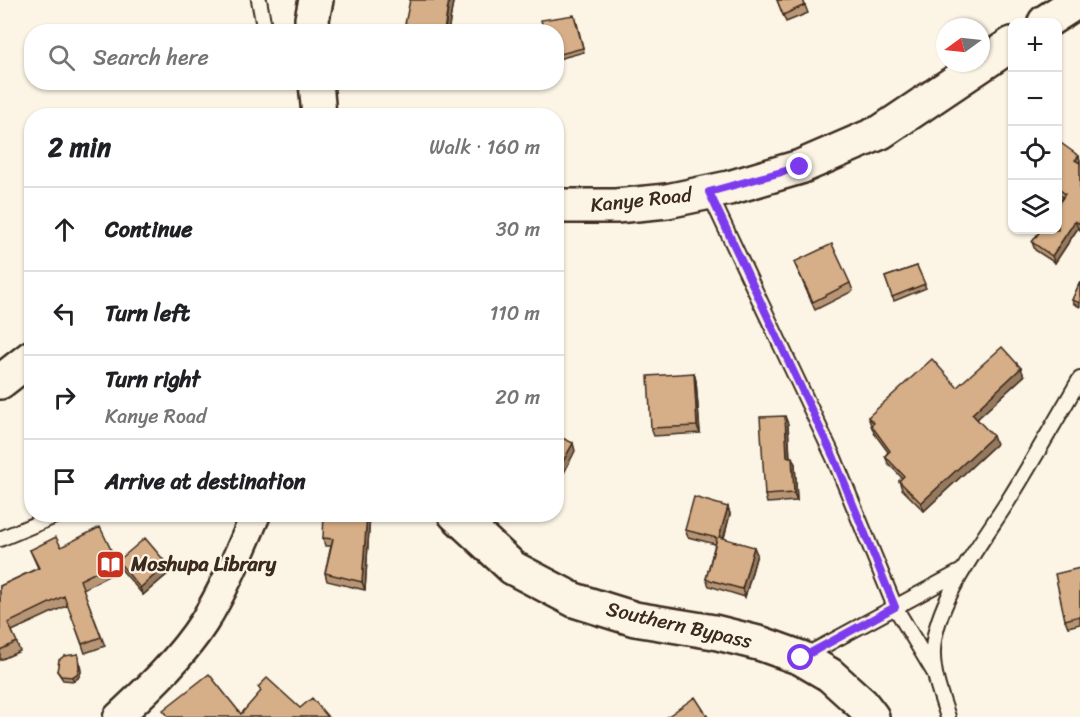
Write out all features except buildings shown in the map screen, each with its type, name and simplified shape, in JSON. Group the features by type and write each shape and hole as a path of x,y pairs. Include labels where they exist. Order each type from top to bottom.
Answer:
{"main road":[{"path":"312,24 316,0"},
{"path":"1051,18 1078,0"},
{"name":"Kanye Road","path":"564,206 616,206 667,201 800,167 881,132 1008,47"},
{"path":"0,382 24,363"},
{"name":"Southern Bypass","path":"464,522 513,568 574,600 635,619 714,632 762,644 801,658 830,675 873,717"}],"street":[{"path":"118,717 160,678 203,623 234,566 253,522"}],"lane":[{"path":"259,0 264,24"},
{"path":"709,192 834,458 895,607 935,674"},
{"path":"948,717 935,674 933,651 937,626 962,571 1009,500 1080,380"},
{"path":"0,539 41,522"},
{"path":"801,658 962,571"}],"place":[{"name":"Moshupa Library","path":"110,564"}],"route":[{"path":"800,167 709,192 834,458 895,607 801,658"}]}
